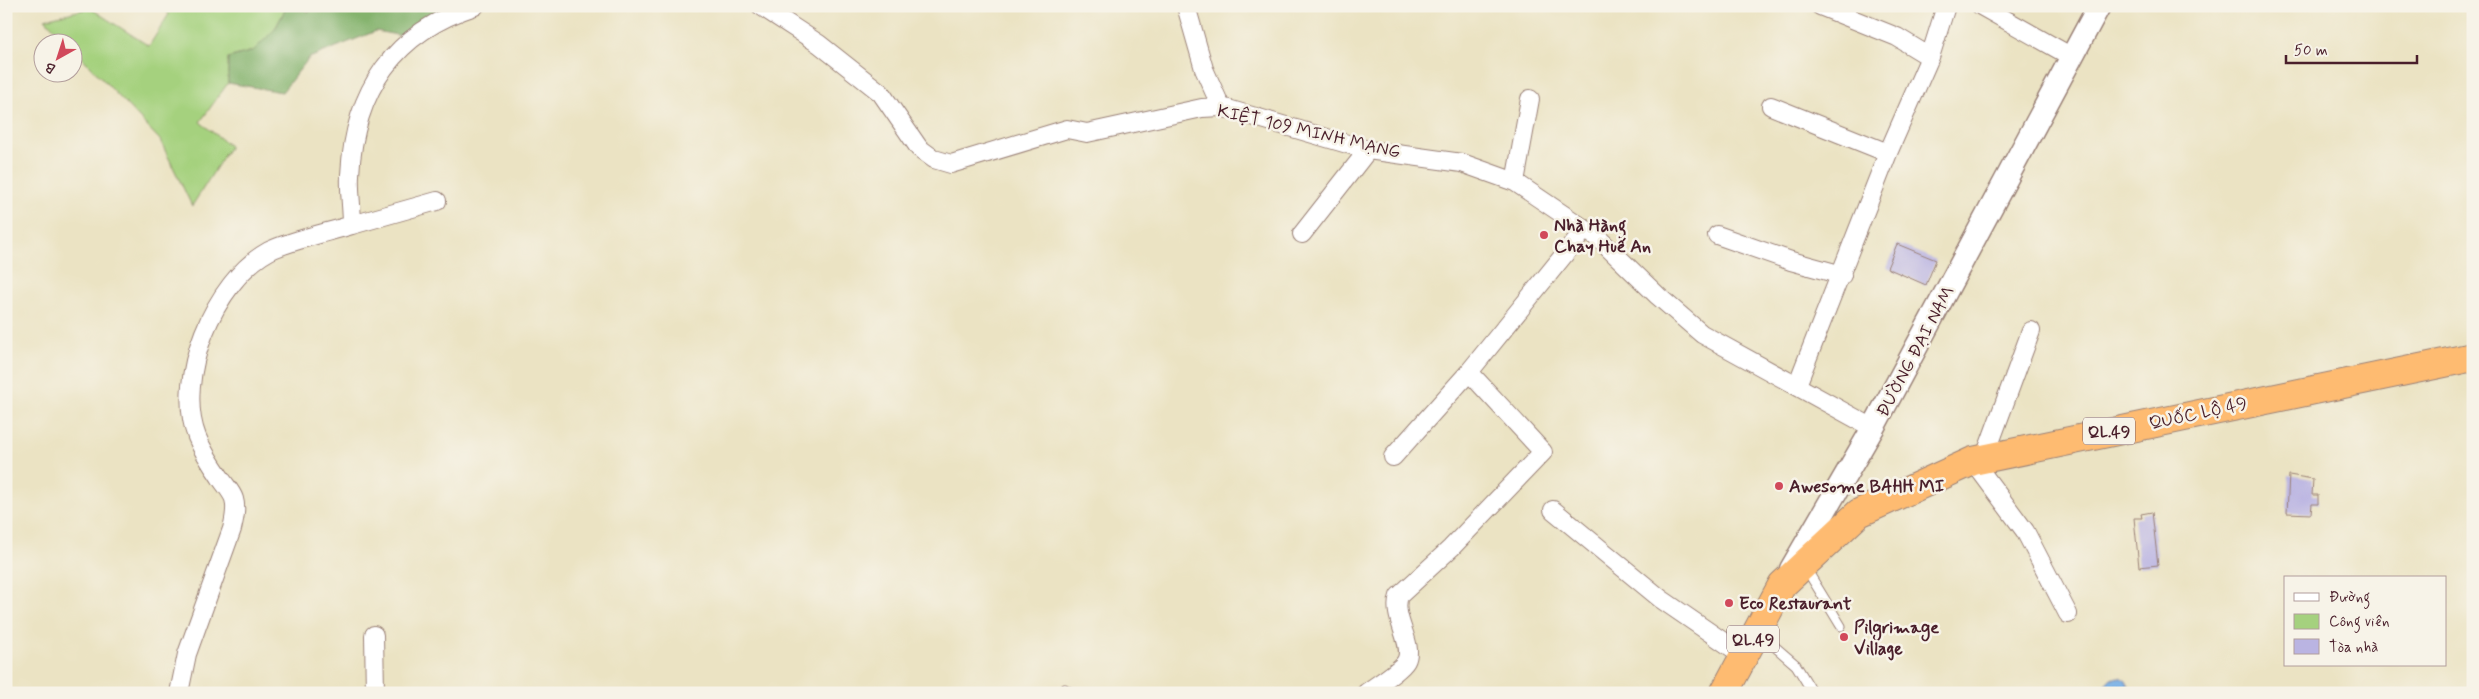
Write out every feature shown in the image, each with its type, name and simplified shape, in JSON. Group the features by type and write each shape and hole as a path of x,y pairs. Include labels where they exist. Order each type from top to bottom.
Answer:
{"highway":[{"name":"QUỐC LỘ 49","path":"1782,585 1858,512 1978,460 2473,357"},
{"name":"ĐƯỜNG ĐẠI NAM","path":"1724,693 1782,585"}],"street":[{"path":"352,225 350,175 363,105 379,72 404,45 451,10 476,6"},
{"name":"KIỆT 109 MINH MẠNG","path":"761,6 818,44 874,88 890,104 906,132 919,148 934,160 951,164 1067,130 1087,133 1202,108 1221,108 1368,150 1462,163 1515,182 1585,229 1702,334 1873,428"},
{"path":"1186,6 1204,69 1221,108"},
{"path":"1820,6 1897,37 1930,57"},
{"path":"1797,385 1842,275 1888,153 1930,57 1946,6"},
{"path":"1981,6 2072,57"},
{"name":"ĐƯỜNG ĐẠI NAM","path":"1782,585 1873,428 2099,6"},
{"path":"1515,182 1530,99"},
{"path":"1771,106 1888,153"},
{"path":"1302,234 1368,150"},
{"path":"179,693 187,654 232,530 236,510 234,499 204,452 190,408 191,381 198,352 218,302 255,261 270,251 352,225 438,201"},
{"path":"1393,457 1469,372 1585,229"},
{"path":"1717,235 1791,261 1842,275"},
{"path":"2032,332 1978,460 2025,531 2068,614"},
{"path":"1366,693 1405,663 1408,654 1396,605 1399,596 1451,548 1544,452 1469,372"},
{"path":"1553,510 1661,598 1744,656"},
{"path":"374,635 375,693"}],"lane":[{"path":"1804,564 1842,626"},
{"path":"1757,631 1796,666 1813,693"}],"green space":[{"path":"161,6 287,6 275,29 253,51 228,58 228,83 200,122 230,146 192,206 160,140 82,58 82,32 57,32 45,19 90,8 149,46 169,14"},
{"path":"287,6 300,6 309,12 312,6 450,6 436,26 413,38 376,31 309,58 282,92 228,83 228,58 253,51 275,29"}],"water":[{"path":"2120,677 2126,681 2130,689 2129,693 2097,693 2111,678"}],"building":[{"path":"1897,244 1936,260 1926,285 1887,268"},
{"path":"2289,475 2313,479 2312,495 2318,495 2318,504 2312,504 2311,514 2287,513"},
{"path":"2152,512 2158,565 2139,567 2134,518 2142,518 2141,514"}],"place":[{"name":"Nhà Hàng Chay Huế An","path":"1544,235"},
{"name":"Awesome BAHH MI","path":"1779,486"},
{"name":"Eco Restaurant","path":"1729,603"},
{"name":"Pilgrimage Village","path":"1844,637"}]}
